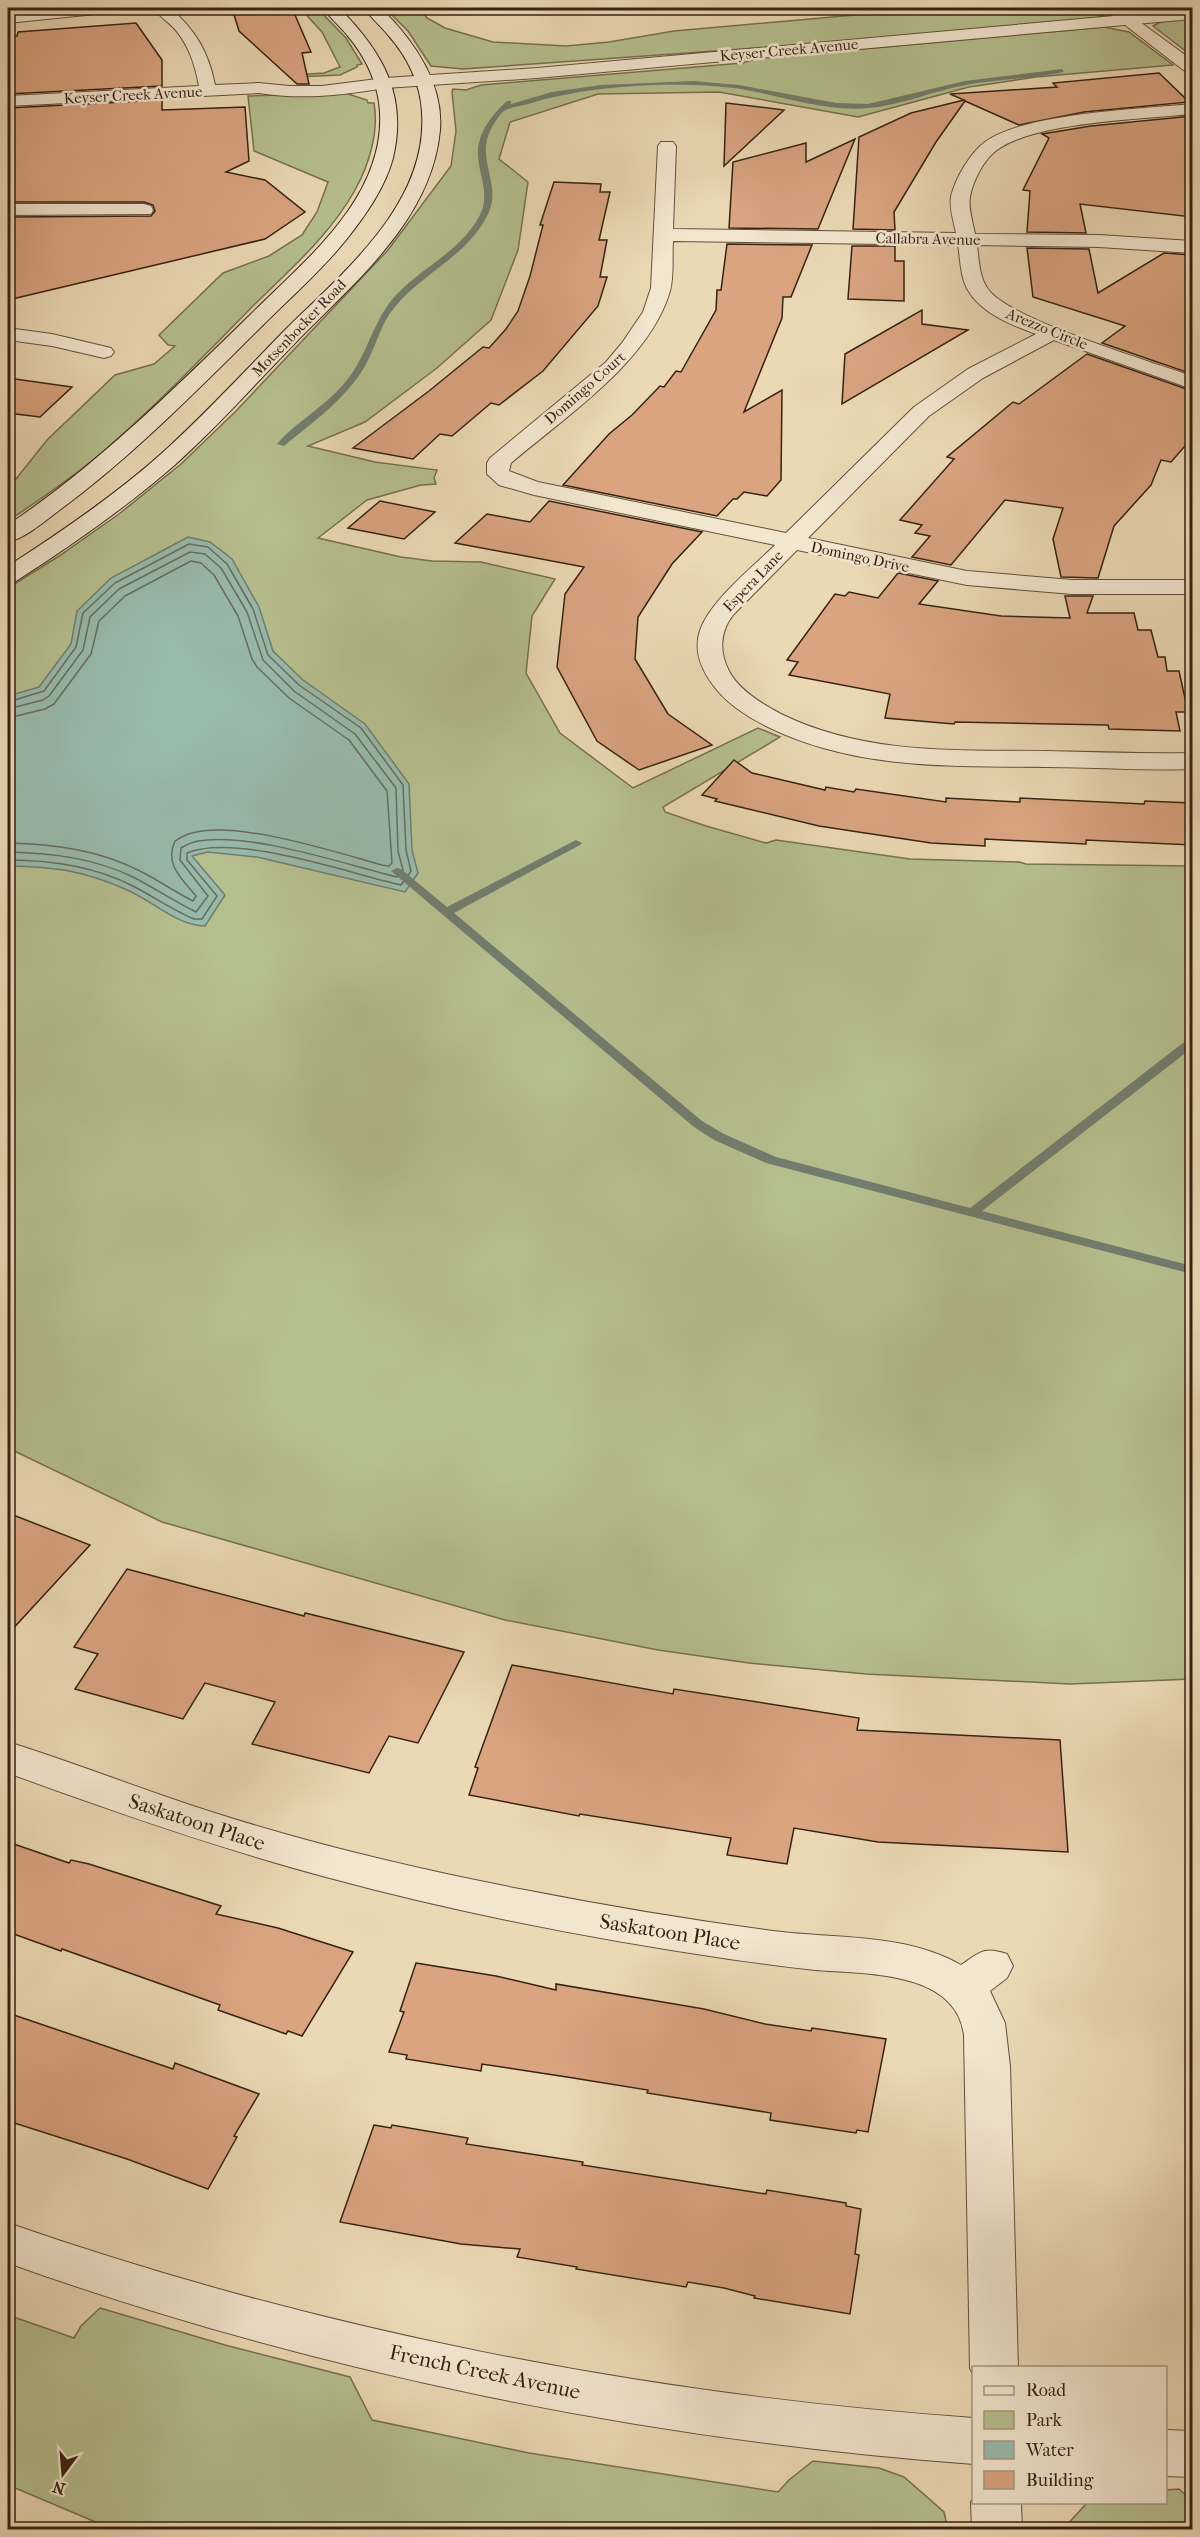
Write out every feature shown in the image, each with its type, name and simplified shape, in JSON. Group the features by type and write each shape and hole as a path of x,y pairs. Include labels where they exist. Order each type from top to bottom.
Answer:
{"street":[{"path":"8,18 105,8"},
{"path":"161,8 181,26 195,43 201,58 208,91"},
{"name":"Motsenbocker Road","path":"8,535 99,470 152,424 340,234 370,191 384,157 389,128 385,83 359,38 331,8"},
{"name":"Motsenbocker Road","path":"8,576 106,509 180,448 379,244 403,210 423,168 431,124 425,81 401,38 372,8"},
{"path":"1111,8 1192,68"},
{"name":"Keyser Creek Avenue","path":"8,101 259,88 277,92 363,87 385,83 537,73 1192,14"},
{"name":"Arezzo Circle","path":"1192,109 1052,124 1019,132 998,141 983,153 960,194 973,279 984,298 1012,317 1192,383"},
{"name":"Domingo Court","path":"498,474 497,467 503,458 599,380 636,340 653,312 659,295 667,146"},
{"path":"8,210 144,210"},
{"name":"Callabra Avenue","path":"664,235 1109,241 1192,248"},
{"name":"Espera Lane","path":"1054,333 1003,356 930,403 723,610 713,625 709,638 712,662 722,681 743,701 769,718 801,733 841,745 901,755 939,758 1192,760"},
{"path":"8,334 51,340 104,352"},
{"path":"475,478 498,474"},
{"name":"Domingo Drive","path":"498,474 507,480 534,488 934,573 1005,583 1096,588 1192,587"},
{"name":"Saskatoon Place","path":"8,1757 165,1814 363,1872 495,1901 648,1929 921,1966 940,1974 976,1978 976,2006 983,2019 988,2066 994,2366"},
{"name":"French Creek Avenue","path":"8,2243 141,2287 244,2316 413,2358 502,2377 594,2395 778,2423 890,2436 972,2441"},
{"path":"1167,2453 1192,2454"},
{"path":"996,2504 997,2529"}],"green space":[{"path":"300,8 317,8 346,38 362,64 340,75 296,77 295,75 324,73 340,67 322,32"},
{"path":"385,8 420,8 427,18 445,28 493,42 566,46 609,42 674,31 934,8 990,11 1025,8 1096,8 1103,15 1094,19 828,43 463,69 431,66 408,31"},
{"path":"1192,18 1192,56 1153,26 1163,21"},
{"path":"1104,27 1129,32 1173,65 1036,77 969,87 858,117 719,92 598,94 510,122 499,159 528,182 518,250 491,320 437,368 365,422 308,446 375,462 437,470 434,478 436,484 421,485 367,500 318,538 401,557 432,561 481,562 555,579 532,616 526,673 560,733 633,788 758,728 780,737 663,807 665,812 766,843 776,840 910,859 1026,864 1192,866 1192,1679 1070,1684 866,1674 749,1663 658,1650 505,1620 162,1522 8,1448 8,588 119,514 181,464 236,411 388,250 451,166 456,131 453,89 466,90 481,85 743,63 754,59"},
{"path":"345,93 367,100 368,103 374,103 374,137 365,170 345,207 333,223 293,267 139,419 78,472 8,521 8,489 47,440 115,375 154,364 175,346 168,345 159,335 223,273 269,256 302,235 317,212 328,182 254,151 248,96"},
{"path":"100,2308 225,2345 350,2377 372,2420 529,2453 778,2492 813,2461 879,2468 904,2477 944,2512 948,2529 112,2529 8,2485 8,2315 74,2338 81,2326"},
{"path":"1179,2489 1192,2501 1192,2529 1063,2529 1086,2504 1167,2504 1167,2490"}],"water":[{"path":"188,537 210,542 232,559 259,607 273,651 303,680 365,724 409,784 412,850 418,873 405,892 257,857 208,852 192,856 225,895 205,926 194,925 174,917 135,894 95,878 40,867 8,866 8,696 39,687 71,644 77,611 111,578"}],"building":[{"path":"232,8 292,8 311,52 302,53 309,84 297,84 239,31"},
{"path":"136,23 162,60 162,86 8,94 8,37 17,36 18,32"},
{"path":"1159,73 1189,102 1084,112 1019,125 965,101 936,142 894,212 895,230 853,229 859,137 911,113 964,100 950,94 1057,87 1053,83"},
{"path":"162,100 162,110 245,107 249,161 226,172 265,180 305,212 265,239 8,300 8,217 151,216 155,211 153,205 144,202 8,202 8,108"},
{"path":"726,103 784,110 724,166"},
{"path":"1192,116 1192,217 1080,204 1086,233 1027,232 1030,191 1023,190 1049,138 1042,134 1091,126"},
{"path":"855,139 818,229 729,228 733,162 806,143 806,162"},
{"path":"554,182 601,184 600,192 610,192 599,240 607,240 600,277 607,277 598,306 543,371 499,405 491,403 452,436 440,434 413,459 353,448 483,347 489,348 506,329 518,311 530,276 543,225 540,225"},
{"path":"727,244 812,245 791,297 783,297 782,318 744,412 782,390 781,480 767,496 744,492 737,499 733,499 717,516 563,485 609,434 632,415 660,386 664,387 676,371 681,372 716,310 717,290 721,290"},
{"path":"852,246 895,246 895,261 904,261 904,301 848,299"},
{"path":"1027,248 1089,249 1098,293 1164,253 1192,255 1192,374 1102,343 1125,326 1033,297"},
{"path":"922,310 922,324 968,330 842,404 845,354"},
{"path":"1087,354 1192,391 1192,438 1171,462 1161,460 1151,485 1114,526 1098,578 1061,577 1053,539 1063,508 1005,500 951,565 912,557 930,536 915,533 922,525 900,520 954,459 947,457 1013,402 1019,404"},
{"path":"8,378 72,387 40,417 8,413"},
{"path":"380,501 435,512 404,539 348,528"},
{"path":"549,501 702,532 672,564 638,617 635,659 668,714 712,745 639,770 597,741 557,667 565,594 584,567 455,543 487,514 530,522"},
{"path":"898,573 938,581 919,604 1001,616 1070,618 1065,596 1093,596 1087,613 1134,613 1138,630 1151,630 1158,657 1165,657 1167,671 1179,671 1188,712 1176,712 1180,731 1109,729 1108,725 955,722 954,724 885,718 890,694 789,675 798,662 787,660 835,594 845,596 849,592 878,598"},
{"path":"734,760 752,773 825,790 826,787 854,792 856,789 946,802 946,798 1020,802 1020,798 1144,804 1145,801 1192,803 1192,845 1086,840 1086,844 985,839 985,846 931,843 819,826 715,801 717,799 702,795"},
{"path":"8,1513 90,1545 8,1634"},
{"path":"127,1569 304,1616 305,1613 464,1652 418,1743 389,1736 369,1773 252,1744 275,1702 205,1683 183,1719 75,1689 98,1654 74,1647"},
{"path":"512,1665 673,1694 674,1689 859,1718 857,1730 1060,1740 1068,1852 878,1842 794,1828 787,1864 727,1855 731,1838 580,1814 579,1816 469,1795 478,1768 475,1767"},
{"path":"8,1842 69,1863 71,1860 89,1864 221,1906 216,1914 278,1928 353,1952 302,2036 288,2031 286,2034 218,2010 220,2005 8,1932"},
{"path":"416,1963 496,1976 556,1990 556,1984 704,2009 765,2024 811,2031 812,2028 886,2039 868,2132 857,2130 856,2133 770,2120 771,2113 647,2093 648,2090 567,2077 482,2064 481,2071 406,2059 407,2055 389,2052 404,2012 400,2011"},
{"path":"8,2013 173,2069 175,2063 259,2094 234,2136 237,2137 208,2189 127,2159 8,2121"},
{"path":"374,2125 391,2128 392,2125 468,2138 466,2144 583,2162 582,2165 766,2194 767,2190 846,2203 846,2206 861,2209 855,2254 859,2255 850,2314 754,2298 755,2296 724,2288 688,2282 686,2287 576,2269 577,2267 517,2257 520,2249 461,2244 340,2222"}],"waterway":[{"path":"503,109 552,94 601,87 694,83 739,87 836,105 868,106 965,83 1062,71"},
{"path":"281,444 324,409 352,379 364,361 377,329 390,307 413,284 451,254 474,230 484,215 489,196 482,161 482,144 492,121 509,102"},
{"path":"446,912 576,843"},
{"path":"397,871 698,1124 719,1137 771,1160 1192,1270"},
{"path":"973,1212 1192,1042"}]}
